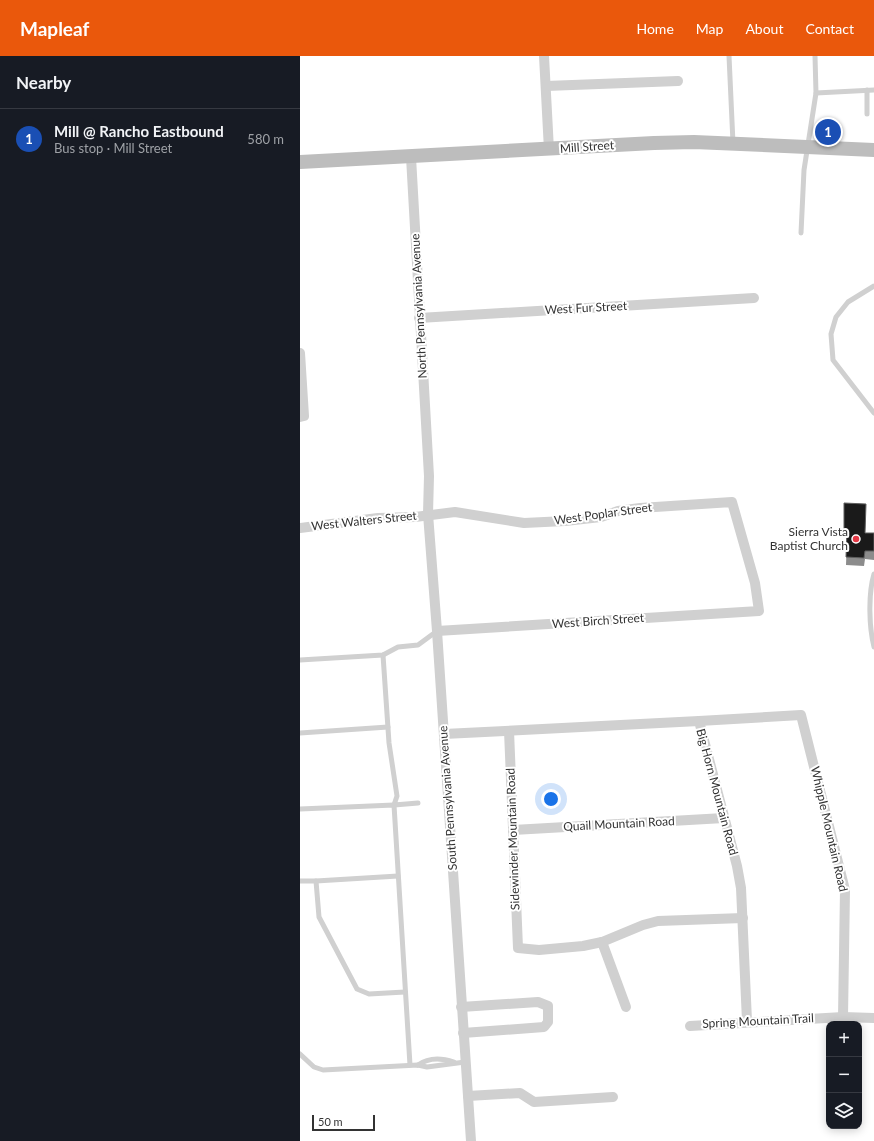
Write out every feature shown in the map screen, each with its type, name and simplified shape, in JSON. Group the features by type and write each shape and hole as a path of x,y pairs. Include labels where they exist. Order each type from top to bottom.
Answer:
{"main road":[{"name":"Mill Street","path":"300,162 694,142 874,150"}],"street":[{"path":"544,56 549,150"},
{"path":"546,86 678,80"},
{"name":"North Pennsylvania Avenue","path":"411,157 428,455"},
{"name":"West Fur Street","path":"419,318 754,298"},
{"path":"300,353 302,416"},
{"name":"South Pennsylvania Avenue","path":"428,455 428,514 463,1033 459,1062 468,1096 471,1141"},
{"name":"West Poplar Street","path":"428,514 455,512 524,523 585,519 640,508 732,502 755,584 759,611"},
{"name":"West Walters Street","path":"300,528 378,518 415,517 428,514"},
{"name":"West Birch Street","path":"437,631 759,611"},
{"name":"Whipple Mountain Road","path":"699,721 801,715 845,890 846,904 843,1017"},
{"name":"Big Horn Mountain Road","path":"444,734 699,721 737,866 743,918 747,1021"},
{"name":"Sidewinder Mountain Road","path":"509,731 518,948 558,949 602,942"},
{"name":"Quail Mountain Road","path":"513,830 724,818"},
{"path":"626,1006 602,942 643,925 658,921 743,918"},
{"path":"461,1007 538,1002 548,1006 548,1022 544,1027 463,1033"},
{"name":"Spring Mountain Trail","path":"690,1026 747,1021 843,1017 874,1018"},
{"path":"468,1096 520,1094 534,1102 614,1097"}],"lane":[{"path":"729,56 733,144"},
{"path":"801,233 808,147 816,93 815,56"},
{"path":"867,90 867,114"},
{"path":"816,93 874,90"},
{"path":"874,286 848,302 836,317 831,334 834,360 874,412"},
{"path":"874,574 871,585 871,633 874,648"},
{"path":"300,660 383,655 398,647 418,645 437,631"},
{"path":"383,655 391,764 396,782 397,796 394,805 410,1065"},
{"path":"300,732 388,727"},
{"path":"300,809 418,803"},
{"path":"300,881 398,876"},
{"path":"316,881 319,917 357,989 369,994 405,992"},
{"path":"300,1054 314,1067 323,1070 410,1065 433,1067 445,1066 459,1062"}],"building":[{"name":"Sierra Vista Baptist Church","path":"844,503 866,504 865,533 874,533 874,551 865,551 864,558 846,557 847,529 844,529"}],"place":[{"name":"Mill @ Rancho Eastbound","path":"828,132"},
{"name":"Sierra Vista Baptist Church","path":"856,539"}]}
